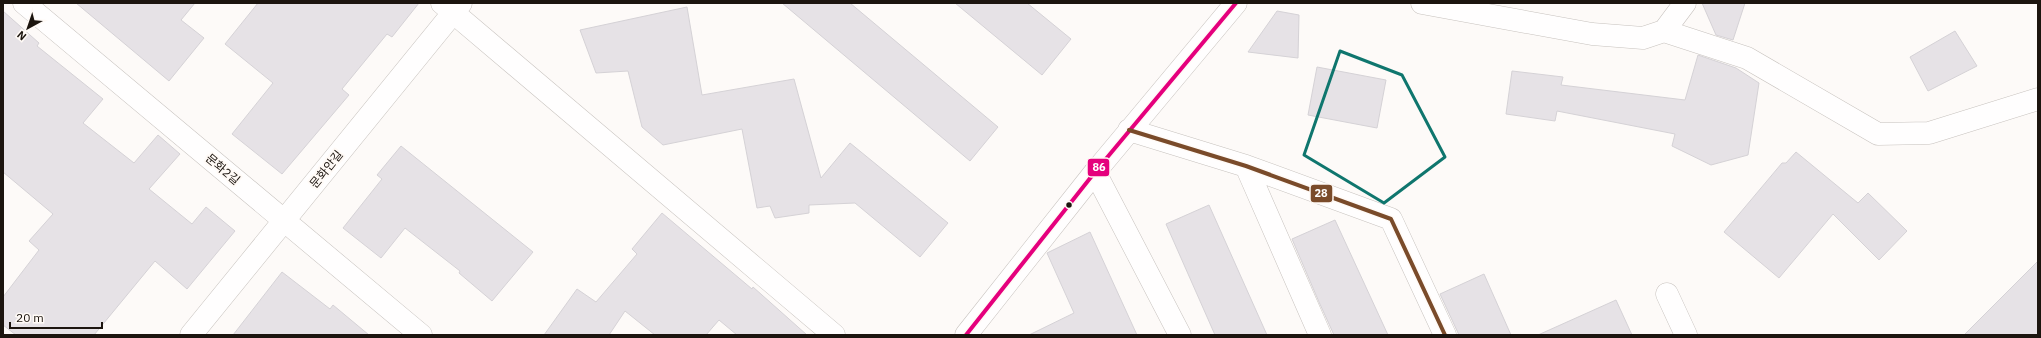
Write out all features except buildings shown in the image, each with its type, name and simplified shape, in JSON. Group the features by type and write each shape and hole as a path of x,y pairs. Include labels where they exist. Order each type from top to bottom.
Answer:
{"street":[{"name":"문화2길","path":"24,3 421,335"},
{"path":"966,335 1129,130 1236,3"},
{"path":"1422,3 1592,34 1643,38 1664,31 1685,3"},
{"name":"문화안길","path":"191,335 285,221 453,6"},
{"path":"453,6 834,335"},
{"path":"1664,31 1747,58 1878,134 1929,132 2038,99"},
{"path":"1129,130 1246,166 1391,219 1445,335"},
{"path":"1246,166 1320,335"},
{"path":"1095,172 1180,335"},
{"path":"1667,294 1686,335"}],"highlighted area":[{"path":"1340,51 1402,75 1445,157 1384,203 1304,155"}],"transit line":[{"name":"86","path":"966,335 1095,172 1236,3"},
{"name":"28","path":"1129,130 1246,166 1391,219 1445,335"}]}
